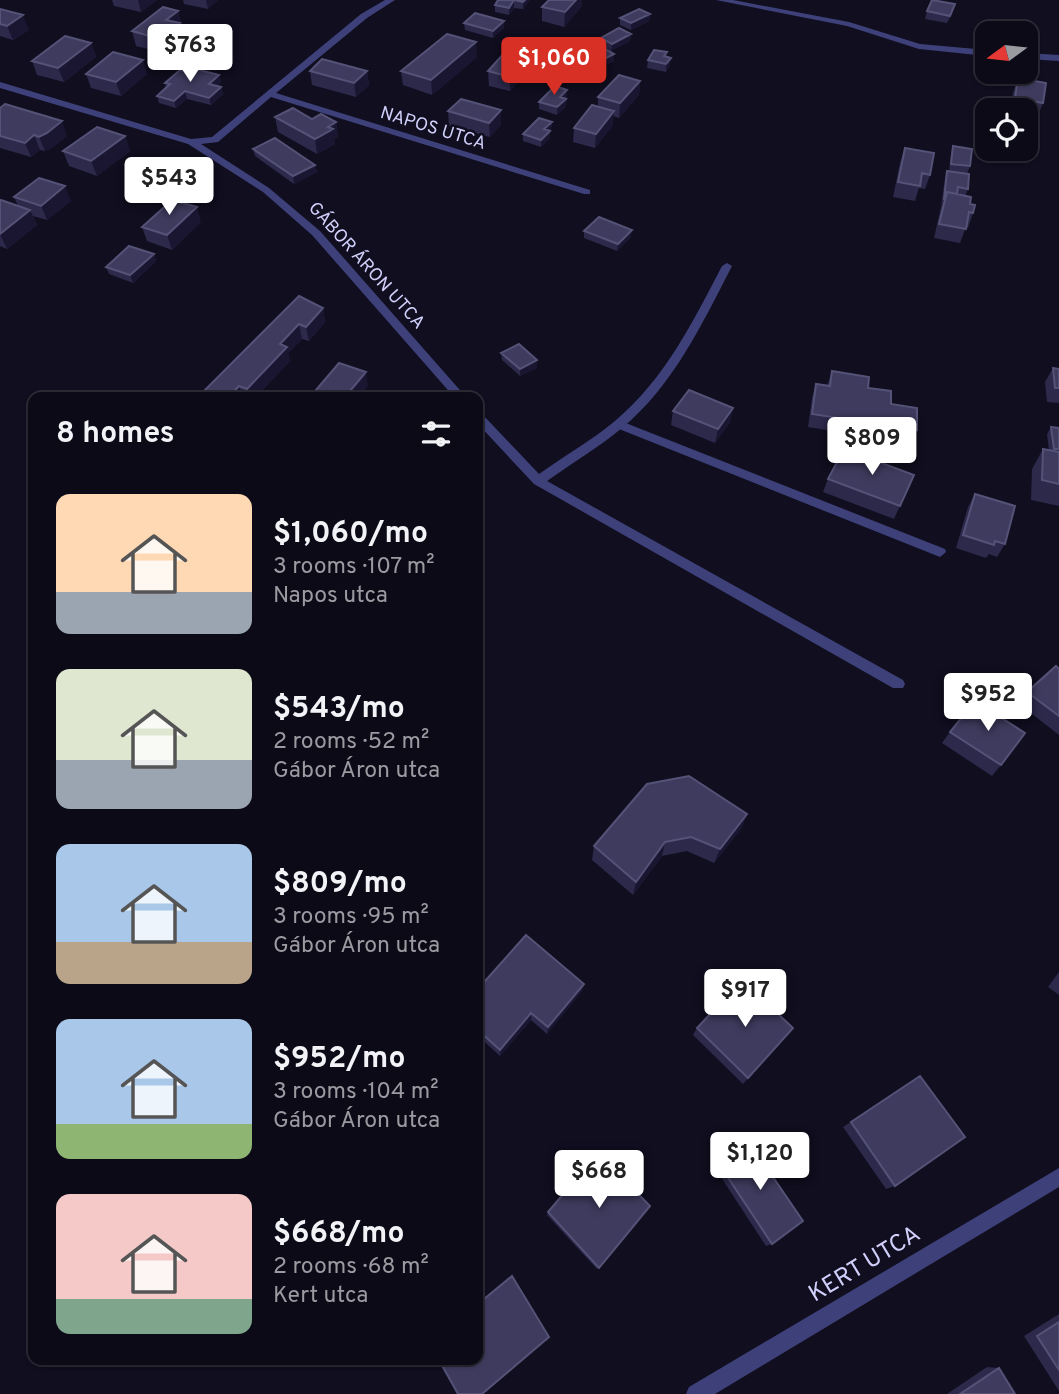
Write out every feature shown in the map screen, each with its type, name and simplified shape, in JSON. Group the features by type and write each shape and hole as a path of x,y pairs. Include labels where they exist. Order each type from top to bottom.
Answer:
{"street":[{"path":"191,142 215,140 364,16 391,0"},
{"path":"720,0 849,24 919,46 975,52"},
{"path":"1038,57 1059,58"},
{"name":"GÁBOR ÁRON UTCA","path":"0,85 191,142 290,208 316,233 456,392"},
{"name":"NAPOS UTCA","path":"270,94 587,192"},
{"path":"538,481 618,424 660,382 689,340 727,266"},
{"path":"483,422 538,481 898,684"},
{"path":"618,424 940,552"},
{"name":"KERT UTCA","path":"696,1394 1059,1177"}],"building":[{"path":"498,0 514,0 509,8 495,5"},
{"path":"549,0 576,0 565,12 542,7"},
{"path":"932,0 955,4 950,16 927,11"},
{"path":"163,7 178,11 166,20 180,23 160,39 132,31"},
{"path":"0,9 23,15 7,26 0,24"},
{"path":"639,9 650,14 631,23 620,18"},
{"path":"475,13 504,21 493,31 464,23"},
{"path":"619,28 631,34 612,44 601,38"},
{"path":"447,34 476,42 431,80 401,71"},
{"path":"65,36 91,43 58,68 32,61"},
{"path":"603,48 614,54 595,64 583,58"},
{"path":"654,50 667,52 664,56 671,58 666,64 648,60"},
{"path":"506,51 528,56 510,77 488,71"},
{"path":"113,52 143,60 116,82 86,74"},
{"path":"322,59 367,71 354,83 310,71"},
{"path":"192,68 219,75 209,84 221,87 209,98 185,91 174,101 157,96 170,84 165,83 180,70 187,72"},
{"path":"619,75 640,81 620,103 598,97"},
{"path":"1046,83 1043,103 1038,102 1038,98 1015,98 1017,84"},
{"path":"555,86 567,90 560,97 566,99 557,107 539,102"},
{"path":"461,99 501,110 489,123 448,111"},
{"path":"5,104 62,121 47,133 39,137 34,135 25,143 0,136 0,108"},
{"path":"592,105 614,111 596,134 574,128"},
{"path":"293,108 312,119 321,114 336,122 328,127 333,129 315,139 275,117"},
{"path":"539,118 552,122 544,129 550,131 541,140 523,134"},
{"path":"97,127 125,136 91,161 63,151"},
{"path":"275,138 315,165 293,176 253,149"},
{"path":"953,146 972,149 970,166 951,164"},
{"path":"905,148 934,153 930,175 922,173 920,186 898,182"},
{"path":"947,171 969,174 968,189 958,187 957,194 947,192 944,200"},
{"path":"39,178 65,186 41,206 14,197"},
{"path":"947,192 971,197 970,204 975,205 973,213 969,212 966,229 939,224"},
{"path":"172,200 197,207 167,235 142,227"},
{"path":"0,201 30,210 0,234"},
{"path":"599,217 632,230 618,244 584,231"},
{"path":"129,246 154,254 130,275 106,267"},
{"path":"299,296 323,308 306,327 299,324 280,344 287,347 247,389 239,386 234,392 203,392"},
{"path":"519,344 537,360 520,369 501,353"},
{"path":"339,363 366,372 349,392 314,392"},
{"path":"1053,368 1059,369 1059,388 1055,388"},
{"path":"832,371 869,377 868,388 891,391 891,404 917,408 917,430 812,414 816,384 830,386"},
{"path":"689,390 733,408 718,429 673,411"},
{"path":"1051,427 1059,428 1059,449 1054,449"},
{"path":"844,449 914,475 900,506 828,479"},
{"path":"1043,449 1059,452 1059,484 1042,480"},
{"path":"975,494 1015,506 1005,544 995,541 994,545 963,535"},
{"path":"1056,666 1059,669 1059,716 1027,692"},
{"path":"975,701 1025,733 1001,765 950,732"},
{"path":"689,776 747,814 720,849 691,837 665,842 636,882 594,846 647,784"},
{"path":"526,935 584,984 548,1027 531,1013 500,1050 483,1035 483,983"},
{"path":"742,980 793,1028 748,1078 697,1028"},
{"path":"920,1076 965,1137 895,1186 851,1122"},
{"path":"747,1139 803,1221 772,1244 717,1161"},
{"path":"598,1153 650,1206 599,1268 548,1212"},
{"path":"512,1276 549,1337 482,1394 458,1394 442,1365 483,1365 483,1300"},
{"path":"1059,1322 1059,1370 1037,1336"},
{"path":"999,1368 1015,1394 960,1394"}]}
